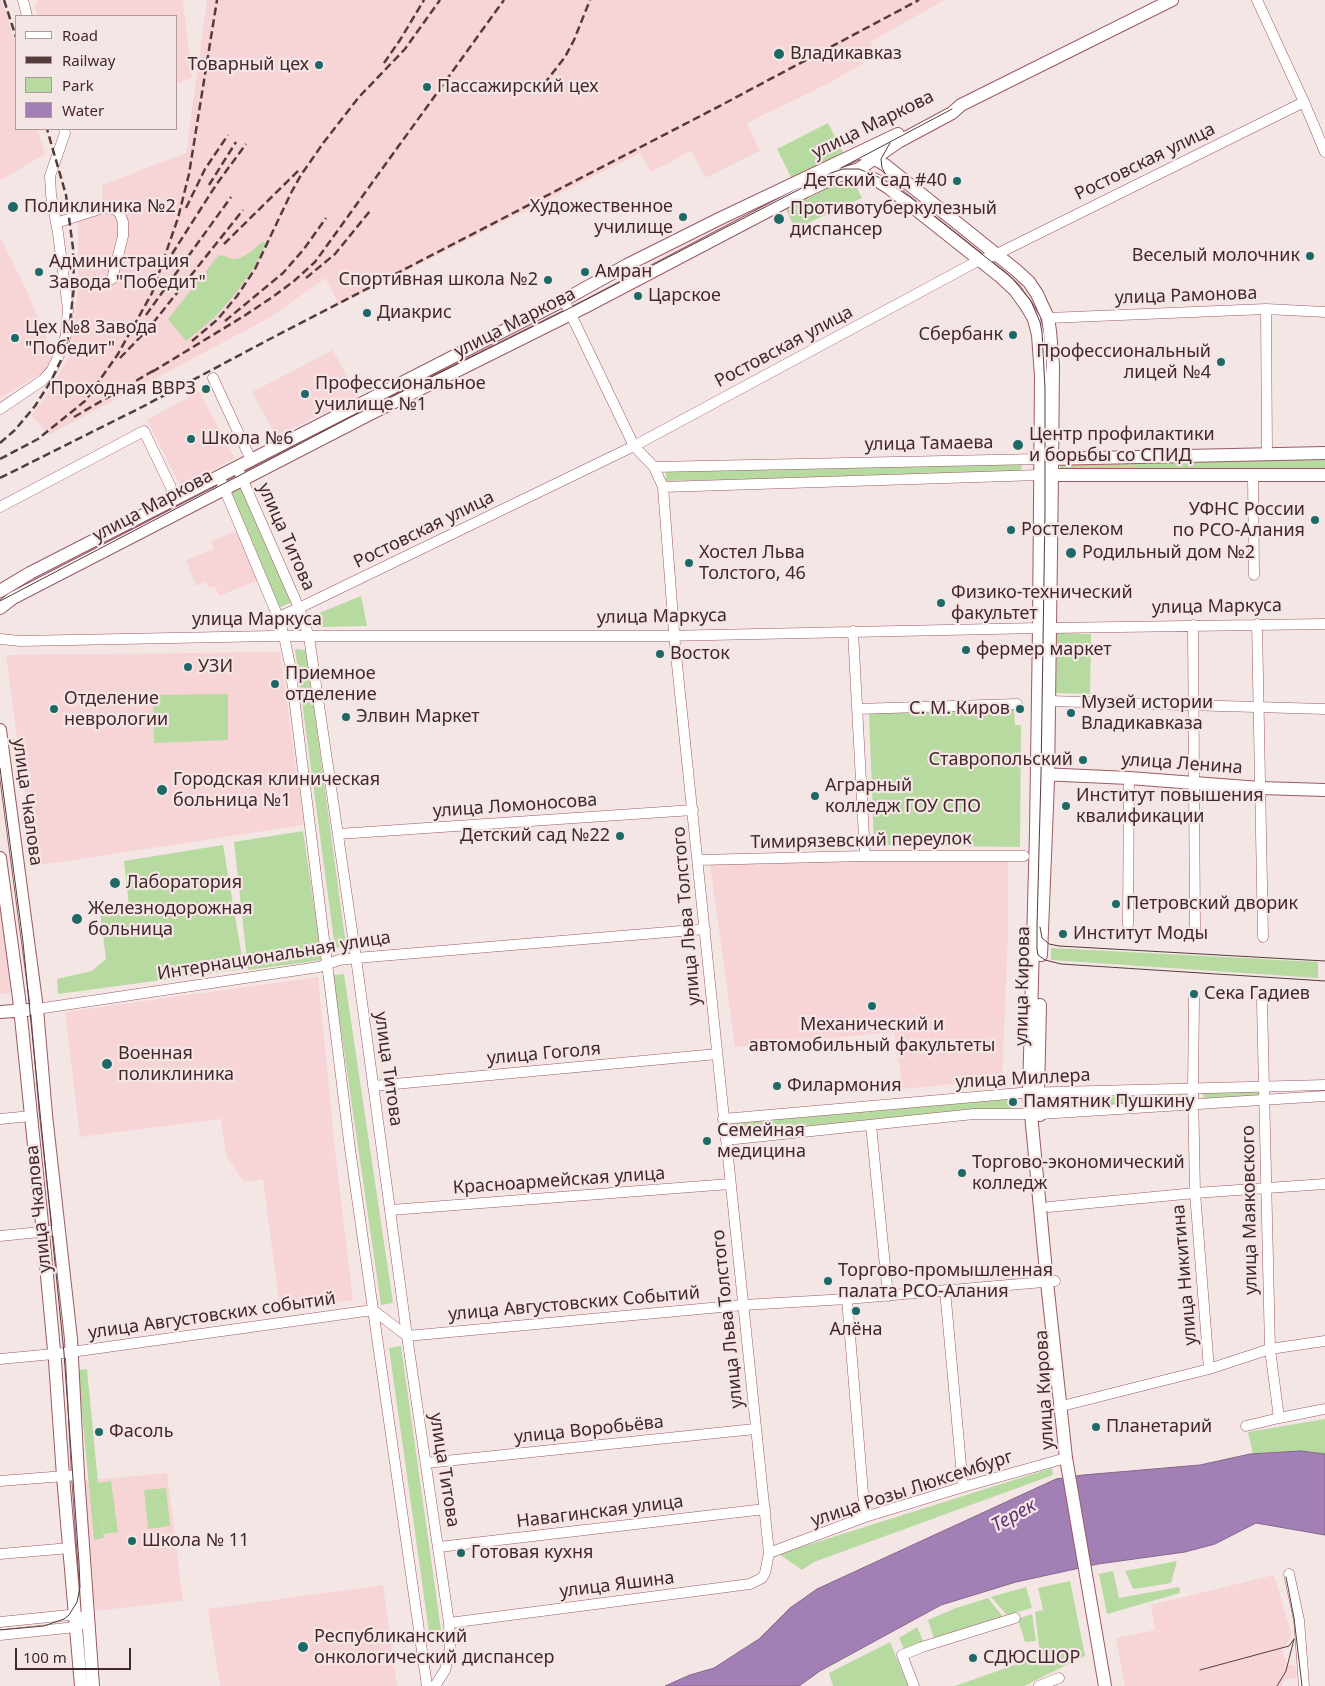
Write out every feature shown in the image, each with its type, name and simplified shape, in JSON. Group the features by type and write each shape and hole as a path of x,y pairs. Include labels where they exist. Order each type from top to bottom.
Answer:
{"main road":[{"name":"улица Маркова","path":"0,591 30,573 176,498 221,482 242,479 571,314 806,191 840,175 859,170 898,142 952,113 961,106 1172,0"},
{"name":"улица Маркова","path":"0,608 13,598 149,529 221,482 237,467 718,219 950,107 961,106"},
{"path":"896,173 890,159 890,152 898,142"},
{"name":"улица Кирова","path":"858,153 875,158 896,173 997,254 1029,282 1041,300 1048,318 1053,365 1046,459"},
{"name":"улица Кирова","path":"850,173 861,174 878,180 1001,277 1014,290 1034,319 1038,335 1046,475 1041,944 1034,1093 1067,1461"},
{"name":"улица Тамаева","path":"1046,459 1325,453"},
{"name":"улица Тамаева","path":"1046,475 1325,475"},
{"name":"улица Кирова","path":"1042,774 1049,701 1045,628"},
{"name":"улица Чкалова","path":"0,730 37,1009 46,1115 72,1352 78,1475 94,1686"},
{"name":"улица Ленина","path":"1042,774 1194,782 1260,788 1325,790"},
{"name":"улица Чкалова","path":"0,858 20,1011 55,1353 63,1476 81,1686"},
{"name":"Интернациональная улица","path":"0,1012 37,1009"},
{"name":"улица Кирова","path":"1036,1114 1049,1206 1051,1281 1068,1428 1067,1461"},
{"path":"1067,1461 1106,1686"}],"street":[{"path":"23,0 27,15"},
{"path":"1256,0 1304,102 1325,152"},
{"name":"Ростовская улица","path":"278,617 634,446 980,260 997,254 1304,102"},
{"path":"0,409 43,380 52,370 66,335 68,309 51,195 50,176 65,133 64,130"},
{"path":"56,223 103,208 115,209 120,214 123,222 123,236 112,279"},
{"name":"улица Льва Толстого","path":"564,300 634,446 654,467 663,487 674,635 694,810 730,1184 769,1553"},
{"path":"1266,309 1267,454"},
{"name":"улица Рамонова","path":"1048,318 1266,309 1325,312"},
{"path":"213,378 251,460"},
{"path":"0,507 144,431 176,498"},
{"name":"улица Тамаева","path":"654,467 1046,459"},
{"name":"улица Титова","path":"237,467 299,608 309,637 449,1623 450,1650 445,1670 435,1686"},
{"name":"улица Тамаева","path":"663,487 1046,475"},
{"path":"1253,475 1254,575"},
{"name":"улица Титова","path":"221,482 278,617 290,665 350,1149 427,1686"},
{"path":"1257,624 1263,937"},
{"name":"улица Маркуса","path":"0,639 12,641 284,636 674,635 1325,624"},
{"path":"1193,625 1195,932"},
{"path":"852,631 865,856"},
{"path":"1049,701 1325,708"},
{"path":"857,709 1017,704"},
{"path":"1128,924 1129,778"},
{"name":"улица Ломоносова","path":"338,834 694,810"},
{"name":"Тимирязевский переулок","path":"698,860 865,856 1024,856"},
{"name":"Интернациональная улица","path":"37,1009 302,970 327,965 339,960 705,929"},
{"name":"улица Никитина","path":"1194,999 1193,1104 1195,1193 1209,1369"},
{"name":"улица Маяковского","path":"1262,1001 1270,1349 1279,1418"},
{"name":"улица Гоголя","path":"373,1086 717,1054"},
{"name":"улица Миллера","path":"724,1119 1034,1093 1325,1085"},
{"name":"улица Миллера","path":"726,1140 974,1114 1036,1114 1325,1096"},
{"path":"0,1118 31,1116"},
{"path":"871,1125 888,1296"},
{"name":"Красноармейская улица","path":"391,1210 730,1184"},
{"path":"1049,1206 1325,1184"},
{"path":"0,1236 59,1230"},
{"name":"улица Августовских Событий","path":"407,1336 743,1305 888,1296 1051,1281"},
{"path":"944,1290 963,1487"},
{"path":"847,1299 865,1518"},
{"path":"373,1310 407,1336"},
{"name":"улица Августовских событий","path":"55,1353 373,1310"},
{"path":"1066,1405 1209,1369 1270,1349 1325,1341"},
{"path":"0,1358 55,1353"},
{"path":"1246,1426 1325,1409"},
{"name":"улица Воробьёва","path":"426,1463 755,1429"},
{"name":"улица Розы Люксембург","path":"769,1553 865,1518 963,1487 1067,1461"},
{"path":"0,1481 78,1475"},
{"name":"Навагинская улица","path":"439,1547 765,1509"},
{"path":"0,1554 70,1548"},
{"name":"улица Яшина","path":"449,1623 750,1584 762,1578 765,1573 769,1553"},
{"path":"1289,1574 1299,1620 1304,1686"},
{"path":"914,1686 902,1655 1015,1618"},
{"path":"0,1622 88,1620"},
{"path":"0,1634 76,1621"},
{"path":"1039,1686 1059,1678"}],"shaded area":[{"path":"1,0 9,19 15,43 15,130 38,130 45,154 0,181"},
{"path":"39,0 183,0 192,78 178,83 178,15 38,15 34,6"},
{"path":"207,0 945,0 870,42 877,55 833,81 747,123 760,151 706,178 691,151 651,172 640,153 339,305 326,278 269,318 49,435 31,415 51,389 69,355 78,290 78,218 103,214 102,185 186,153"},
{"path":"0,237 24,285 55,358 44,372 0,398"},
{"name":"Профессиональное училище №1","path":"333,350 358,397 276,436 252,392"},
{"name":"Школа №6","path":"199,391 235,458 181,487 147,420"},
{"path":"239,530 259,580 219,596 215,586 208,588 206,582 196,586 186,560 214,549 211,541"},
{"name":"Городская клиническая больница №1","path":"280,652 304,825 34,866 6,655"},
{"path":"1008,859 1008,934 1002,1079 903,1089 894,1032 735,1047 710,864 792,861"},
{"path":"0,890 12,993 0,994"},
{"path":"318,977 335,1150 353,1300 280,1310 263,1179 244,1182 226,1156 221,1119 80,1137 65,1012"},
{"name":"Школа № 11","path":"167,1473 183,1601 95,1611 82,1481"},
{"path":"1274,1575 1292,1637 1282,1649 1287,1665 1295,1665 1297,1677 1284,1680 1281,1686 1125,1686 1116,1638 1155,1630 1151,1605"},
{"name":"Республиканский онкологический диспансер","path":"383,1585 397,1686 220,1686 208,1609"}],"green space":[{"path":"828,123 843,152 792,179 777,149"},
{"path":"841,184 857,188 862,198 795,229 786,209"},
{"path":"262,242 265,242 266,245 253,269 236,293 214,318 186,341 168,319 218,256 221,255 232,259 240,258 251,252"},
{"path":"1325,457 1325,468 1060,473 1060,462"},
{"path":"1022,464 1021,474 666,481 666,471"},
{"path":"242,484 292,602 279,608 230,490"},
{"path":"361,596 367,626 320,627 317,614"},
{"path":"1057,633 1091,634 1090,694 1056,693"},
{"path":"295,649 306,650 346,946 335,948"},
{"path":"228,694 228,740 154,743 153,695"},
{"path":"1014,710 1015,725 1021,725 1020,847 874,845 869,713"},
{"path":"303,831 322,960 248,970 234,842"},
{"path":"223,845 244,969 58,994 57,979 92,971 106,959 100,911 129,907 124,861"},
{"path":"1051,948 1318,962 1318,978 1051,960"},
{"path":"344,974 393,1303 381,1305 333,975"},
{"path":"1259,1089 1259,1096 1204,1100 1203,1092"},
{"path":"1188,1094 1188,1100 1053,1109 1052,1099"},
{"path":"1010,1097 1011,1109 733,1135 732,1123"},
{"path":"401,1346 441,1630 429,1632 389,1348"},
{"path":"87,1369 98,1483 111,1481 118,1532 104,1534 100,1497 104,1538 94,1540 78,1370"},
{"path":"1325,1419 1325,1454 1301,1451 1253,1454 1248,1432"},
{"path":"1052,1468 1053,1475 814,1562 802,1570 779,1554"},
{"path":"166,1488 170,1526 148,1529 144,1490"},
{"path":"1177,1561 1171,1583 1133,1589 1125,1571"},
{"path":"1113,1571 1119,1598 1179,1587 1180,1593 1107,1614 1099,1574"},
{"path":"1070,1581 1085,1656 1024,1686 955,1686 1040,1656 1035,1612 1043,1610 1038,1588"},
{"path":"1026,1587 1032,1608 1007,1615 991,1597"},
{"path":"988,1598 1003,1617 935,1641 928,1620 956,1608"},
{"path":"1032,1614 1036,1641 1025,1642 1018,1619"},
{"path":"917,1627 924,1643 905,1651 899,1638"},
{"path":"890,1642 908,1686 833,1686 829,1673"}],"water":[{"name":"Терек","path":"1301,1451 1325,1454 1325,1535 1256,1523 1215,1544 1185,1552 1098,1564 1016,1582 941,1605 820,1671 799,1686 665,1686 690,1675 714,1668 759,1639 790,1608 817,1589 1056,1479 1200,1465 1250,1454"}],"tram line":[{"path":"841,168 952,109"},
{"path":"886,175 882,168 881,159 890,143"},
{"path":"0,601 347,419 568,309 831,173 843,169 859,169 883,179 910,197 1012,278 1031,301 1040,322 1045,388 1045,511 1038,955 1045,960 1061,964 1325,981"},
{"path":"0,768 23,942 64,1353 80,1587 77,1602 69,1615 64,1619 44,1626 0,1630"},
{"path":"1040,927 1042,938 1049,944 1059,946 1325,961"},
{"path":"1286,1577 1294,1618 1302,1686"},
{"path":"1200,1670 1289,1646 1294,1639"},
{"path":"1277,1686 1286,1671 1294,1639"}],"railway":[{"path":"4,0 15,34"},
{"path":"0,459 38,439 85,401 118,354 152,293 178,218 189,174 217,0"},
{"path":"384,63 424,0"},
{"path":"192,341 217,320 237,296 255,269 291,193 324,142 359,97 405,49 440,0"},
{"path":"152,372 274,296 315,262 504,0"},
{"path":"544,84 565,57 590,0"},
{"path":"0,478 142,407 919,0"},
{"path":"0,443 15,430 35,406 51,381 61,360 68,338 74,287 73,248 66,195 47,130"},
{"path":"186,208 205,169 228,135"},
{"path":"209,185 236,142"},
{"path":"172,254 216,185 246,144"},
{"path":"224,244 299,170"},
{"path":"146,315 231,197"},
{"path":"120,358 149,328 243,210"},
{"path":"306,278 335,254 370,211"},
{"path":"225,321 283,273 304,249 326,218"},
{"path":"74,417 158,368"}],"place":[{"name":"Владикавказ","path":"779,54"},
{"name":"Товарный цех","path":"319,65"},
{"name":"Пассажирский цех","path":"427,87"},
{"name":"Детский сад #40","path":"957,181"},
{"name":"Поликлиника №2","path":"13,207"},
{"name":"Художественное училище","path":"683,217"},
{"name":"Противотуберкулезный диспансер","path":"779,219"},
{"name":"Веселый молочник","path":"1310,256"},
{"name":"Администрация Завода \"Победит\"","path":"39,272"},
{"name":"Амран","path":"585,272"},
{"name":"Спортивная школа №2","path":"548,280"},
{"name":"Царское","path":"638,296"},
{"name":"Диакрис","path":"367,313"},
{"name":"Сбербанк","path":"1013,335"},
{"name":"Цех №8 Завода \"Победит\"","path":"15,338"},
{"name":"Профессиональный лицей №4","path":"1221,362"},
{"name":"Проходная ВВРЗ","path":"206,389"},
{"name":"Профессиональное училище №1","path":"305,394"},
{"name":"Школа №6","path":"191,439"},
{"name":"Центр профилактики и борьбы со СПИД","path":"1018,445"},
{"name":"УФНС России по РСО-Алания","path":"1315,520"},
{"name":"Ростелеком","path":"1011,530"},
{"name":"Родильный дом №2","path":"1071,553"},
{"name":"Хостел Льва Толстого, 46","path":"689,563"},
{"name":"Физико-технический факультет","path":"941,603"},
{"name":"фермер маркет","path":"966,650"},
{"name":"Восток","path":"660,654"},
{"name":"УЗИ","path":"188,667"},
{"name":"Приемное отделение","path":"275,684"},
{"name":"Отделение неврологии","path":"54,709"},
{"name":"С. М. Киров","path":"1020,709"},
{"name":"Музей истории Владикавказа","path":"1071,713"},
{"name":"Элвин Маркет","path":"346,717"},
{"name":"Ставропольский","path":"1083,760"},
{"name":"Городская клиническая больница №1","path":"162,790"},
{"name":"Аграрный колледж ГОУ СПО","path":"815,796"},
{"name":"Институт повышения квалификации","path":"1066,806"},
{"name":"Детский сад №22","path":"620,836"},
{"name":"Лаборатория","path":"115,883"},
{"name":"Петровский дворик","path":"1116,904"},
{"name":"Железнодорожная больница","path":"77,919"},
{"name":"Институт Моды","path":"1063,934"},
{"name":"Сека Гадиев","path":"1194,994"},
{"name":"Механический и автомобильный факультеты","path":"872,1006"},
{"name":"Военная поликлиника","path":"107,1064"},
{"name":"Филармония","path":"777,1086"},
{"name":"Памятник Пушкину","path":"1013,1102"},
{"name":"Семейная медицина","path":"707,1141"},
{"name":"Торгово-экономический колледж","path":"962,1173"},
{"name":"Торгово-промышленная палата РСО-Алания","path":"828,1281"},
{"name":"Алёна","path":"856,1311"},
{"name":"Планетарий","path":"1096,1427"},
{"name":"Фасоль","path":"99,1432"},
{"name":"Школа № 11","path":"132,1541"},
{"name":"Готовая кухня","path":"461,1553"},
{"name":"Республиканский онкологический диспансер","path":"303,1647"},
{"name":"СДЮСШОР","path":"973,1658"}]}
